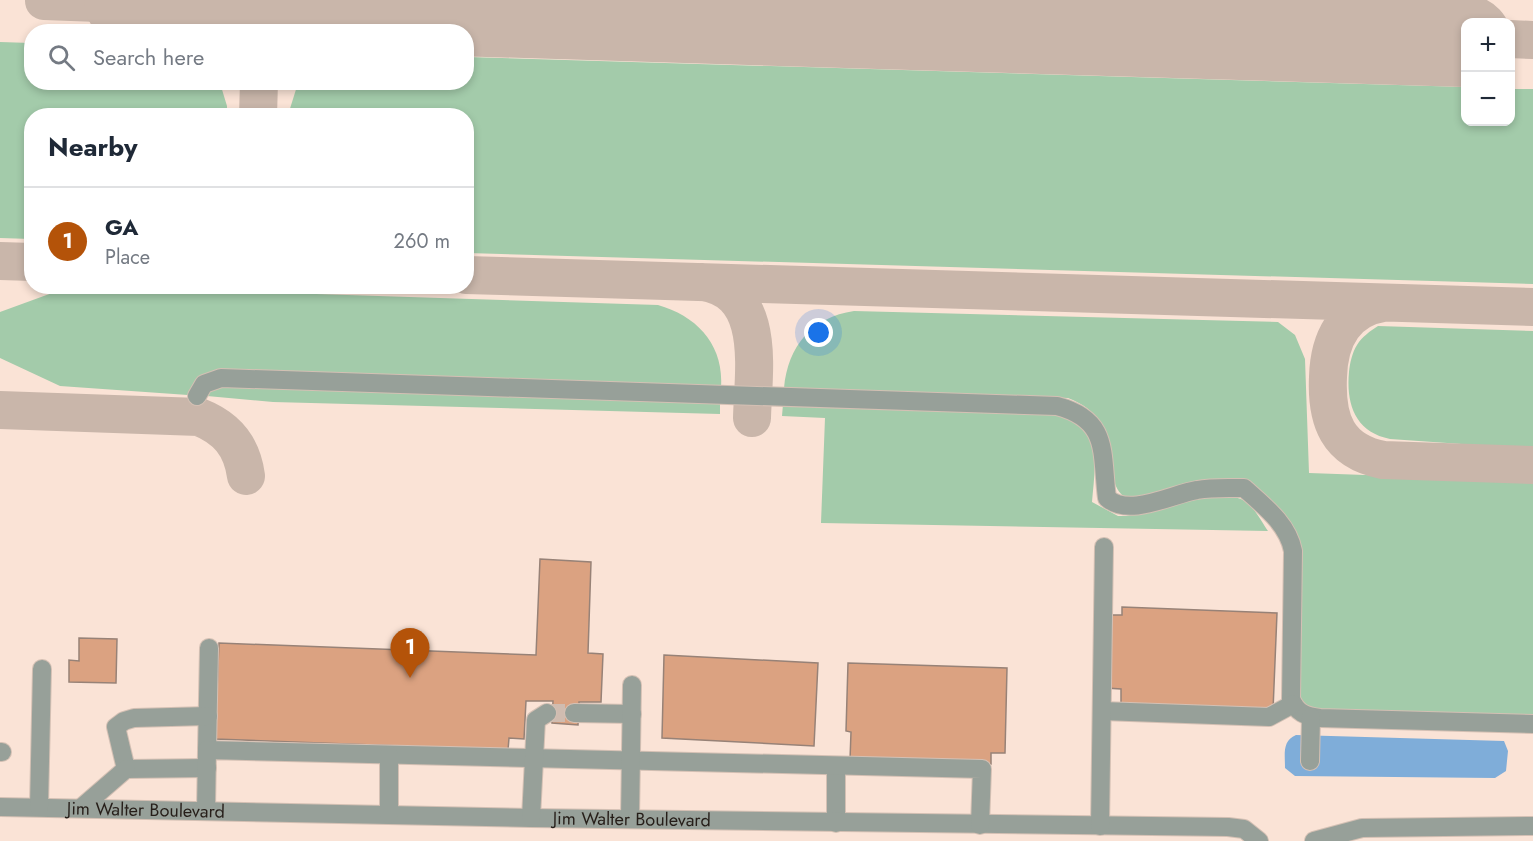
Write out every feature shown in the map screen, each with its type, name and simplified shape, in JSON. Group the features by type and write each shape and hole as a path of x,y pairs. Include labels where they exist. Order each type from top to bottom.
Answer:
{"street":[{"path":"197,396 204,384 221,378 1057,406 1074,410 1090,422 1102,442 1107,498 1114,504 1131,506 1196,490 1244,489 1272,514 1291,538 1293,551 1291,699 1296,710 1311,717 1533,724"},
{"path":"1101,826 1104,547"},
{"path":"206,811 209,648"},
{"path":"39,807 42,669"},
{"path":"630,819 632,684"},
{"path":"1102,711 1269,717 1293,704"},
{"path":"531,818 536,720 547,713"},
{"path":"574,713 632,714"},
{"path":"126,768 116,727 124,720 207,716"},
{"path":"1310,761 1311,717"},
{"path":"389,755 389,814"},
{"path":"81,808 126,768 207,759 389,755 982,769 981,825"},
{"path":"836,766 836,823"},
{"name":"Jim Walter Boulevard","path":"0,807 836,823 1228,827 1244,829 1259,841"},
{"path":"1314,841 1362,828 1533,826 1532,841"}],"green space":[{"path":"0,42 24,43 24,90 222,90 227,108 24,108 24,239 0,238"},
{"path":"474,57 1461,87 1461,126 1515,126 1515,89 1533,89 1533,284 474,253 474,108 290,108 296,90 474,90"},
{"path":"49,294 316,294 658,305 685,317 705,334 718,358 721,387 218,370 200,376 188,395 60,386 0,358 0,312"},
{"path":"854,311 1278,322 1295,335 1305,359 1309,473 1533,481 1533,717 1314,711 1306,708 1297,697 1299,560 1256,487 1126,498 1118,489 1113,478 1106,435 1099,421 1087,408 1068,398 784,388 791,359 805,336 826,320"},
{"path":"1378,326 1533,331 1533,449 1390,439 1368,430 1355,415 1351,405 1349,372 1357,345 1366,334"},
{"path":"218,386 720,402 720,414 273,402 207,396 210,389"},
{"path":"783,404 1047,411 1064,415 1079,421 1091,438 1095,470 1092,502 1118,516 1126,516 1200,498 1229,496 1245,501 1268,531 821,523 825,418 782,416"}],"water":[{"path":"1296,735 1504,741 1508,751 1506,771 1495,778 1295,776 1285,768 1285,753 1286,744"}],"building":[{"path":"540,559 591,562 588,653 603,654 601,702 579,702 578,725 552,723 553,701 526,701 524,739 509,738 508,750 215,739 219,643 536,655"},
{"path":"1122,607 1277,613 1273,710 1121,705 1121,689 1106,688 1108,615 1122,615"},
{"path":"79,638 117,639 116,683 69,682 69,660 79,661"},
{"path":"664,655 818,663 814,746 662,738"},
{"path":"848,663 1007,668 1005,753 991,753 991,764 850,760 851,732 846,731"}],"taxiway":[{"path":"261,24 262,0"},
{"path":"1164,28 1308,31 1340,19 1362,0"},
{"path":"1402,0 1430,25 1461,35"},
{"path":"44,1 182,6 203,12 220,24"},
{"path":"306,24 319,16 340,11 479,14"},
{"path":"1515,39 1533,40"},
{"path":"258,108 259,90"},
{"path":"0,261 24,262"},
{"path":"474,275 1533,307"},
{"path":"702,282 723,289 738,301 747,317 754,357 752,418"},
{"path":"1383,303 1369,306 1348,320 1335,339 1331,351 1328,377 1329,407 1332,420 1345,441 1367,456 1383,460 1533,465"},
{"path":"0,410 199,417 218,427 231,439 241,456 246,476"}],"runway":[{"path":"130,0 1461,41"}],"tunnel":[{"path":"547,713 574,713"}],"place":[{"name":"GA","path":"410,678"}]}
